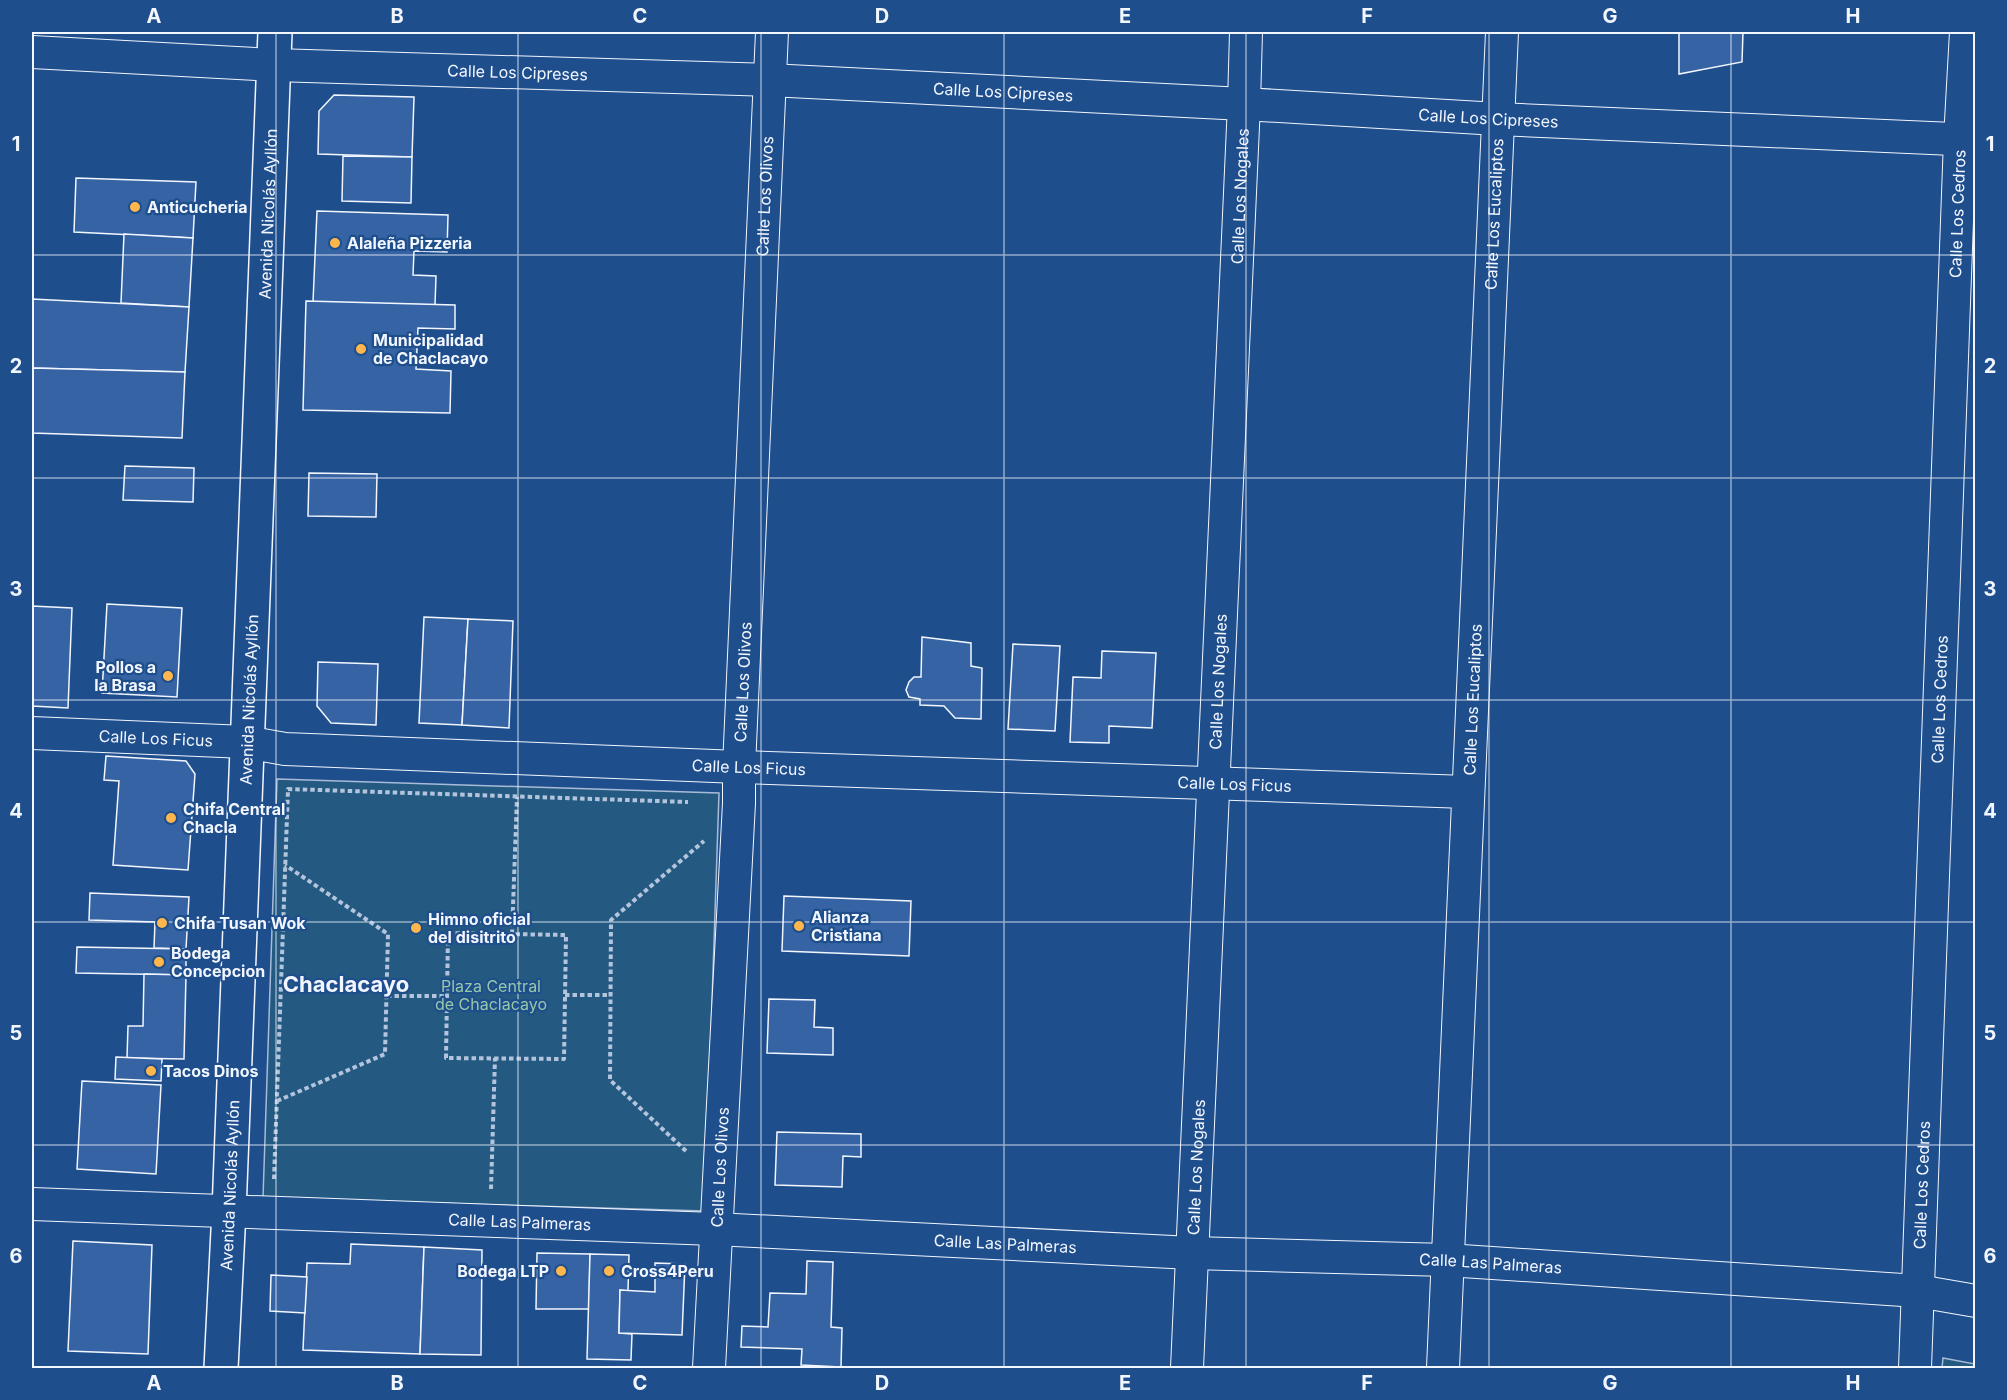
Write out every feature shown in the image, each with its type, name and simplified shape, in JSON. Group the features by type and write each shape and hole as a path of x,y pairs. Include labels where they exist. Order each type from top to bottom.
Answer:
{"highway":[{"name":"Avenida Nicolás Ayllón","path":"221,1368 275,32"}],"street":[{"name":"Calle Los Olivos","path":"709,1368 740,803 739,767 772,32"},
{"name":"Calle Los Nogales","path":"1186,1368 1246,32"},
{"name":"Calle Los Eucaliptos","path":"1443,1368 1502,32"},
{"name":"Calle Los Cedros","path":"1915,1368 1968,139 1966,32"},
{"name":"Calle Los Cipreses","path":"32,52 274,65 769,80 1498,119 1968,139"},
{"name":"Calle Los Ficus","path":"32,733 246,742 285,749 1467,792"},
{"name":"Calle Las Palmeras","path":"32,1204 715,1229 1192,1253 1447,1260 1918,1291 1976,1301"}],"path":[{"path":"274,1188 288,789 698,802"},
{"path":"512,934 516,796"},
{"path":"688,1154 610,1080 611,920 708,837 708,849"},
{"path":"277,1101 385,1054 387,996 388,934 285,865"},
{"path":"448,933 512,934 566,935 564,1059 446,1058 448,933"},
{"path":"565,995 610,995"},
{"path":"387,996 448,996"},
{"path":"490,1195 495,1058"}],"green space":[{"name":"Plaza Central de Chaclacayo","path":"277,779 719,793 705,1211 263,1198"},
{"path":"1943,1358 1975,1364 1975,1368 1942,1368"}],"building":[{"path":"1679,32 1743,32 1742,62 1679,74"},
{"path":"334,95 414,97 412,157 318,154 319,111"},
{"path":"343,156 412,157 411,203 342,201"},
{"name":"Anticucheria","path":"76,178 196,182 193,238 74,232"},
{"path":"317,211 448,215 447,252 414,251 413,275 436,276 435,305 313,302"},
{"path":"124,234 193,238 189,307 121,303"},
{"path":"32,299 189,307 185,372 32,368"},
{"name":"Municipalidad de Chaclacayo","path":"306,301 455,305 455,329 418,328 416,369 451,371 450,413 303,410"},
{"path":"32,368 185,372 182,438 32,433"},
{"path":"125,466 194,468 193,502 123,500"},
{"path":"309,473 377,474 376,517 308,516"},
{"path":"107,604 182,608 177,697 102,693"},
{"path":"32,606 72,608 68,708 32,706"},
{"path":"424,617 468,619 462,725 419,723"},
{"path":"468,619 513,621 509,728 462,725"},
{"path":"922,637 971,643 971,666 982,668 981,719 955,718 944,706 920,705 920,699 909,697 906,690 909,682 914,677 921,677"},
{"path":"1013,644 1060,646 1055,731 1008,729"},
{"path":"1102,651 1156,653 1152,728 1109,726 1109,743 1070,742 1073,677 1101,678"},
{"path":"318,662 378,664 376,725 331,723 317,706"},
{"path":"106,756 186,761 195,774 188,870 113,865 119,781 104,780"},
{"path":"90,893 189,897 186,949 154,948 155,922 89,920"},
{"path":"784,896 911,901 909,956 782,951"},
{"path":"77,947 186,949 186,975 76,973"},
{"path":"144,974 186,975 184,1059 127,1058 128,1026 143,1026"},
{"path":"769,999 815,1000 814,1027 833,1028 833,1055 767,1053"},
{"path":"116,1057 162,1059 161,1081 115,1079"},
{"path":"82,1081 161,1085 156,1174 77,1169"},
{"path":"777,1132 861,1134 861,1157 843,1156 842,1187 775,1185"},
{"path":"73,1241 152,1245 148,1354 68,1351"},
{"path":"351,1244 424,1247 420,1354 303,1350 307,1263 350,1264"},
{"path":"424,1247 482,1250 481,1355 420,1354"},
{"path":"537,1253 590,1254 589,1309 536,1309"},
{"path":"590,1254 629,1255 628,1291 620,1290 619,1333 632,1334 631,1360 587,1359"},
{"path":"807,1261 833,1262 831,1327 842,1328 841,1367 801,1365 802,1349 741,1347 742,1326 768,1327 770,1293 806,1294"},
{"path":"655,1263 685,1264 682,1335 619,1333 620,1290 655,1292"},
{"path":"271,1275 307,1277 305,1313 270,1311"}],"place":[{"name":"Anticucheria","path":"135,207"},
{"name":"Alaleña Pizzeria","path":"335,243"},
{"name":"Municipalidad de Chaclacayo","path":"361,349"},
{"name":"Pollos a la Brasa","path":"168,676"},
{"name":"Chifa Central Chacla","path":"171,818"},
{"name":"Chifa Tusan Wok","path":"162,923"},
{"name":"Alianza Cristiana","path":"799,926"},
{"name":"Himno oficial del disitrito","path":"416,928"},
{"name":"Bodega Concepcion","path":"159,962"},
{"name":"Tacos Dinos","path":"151,1071"},
{"name":"Bodega LTP","path":"561,1271"},
{"name":"Cross4Peru","path":"609,1271"}],"district":[{"name":"Chaclacayo","path":"346,984"}]}
